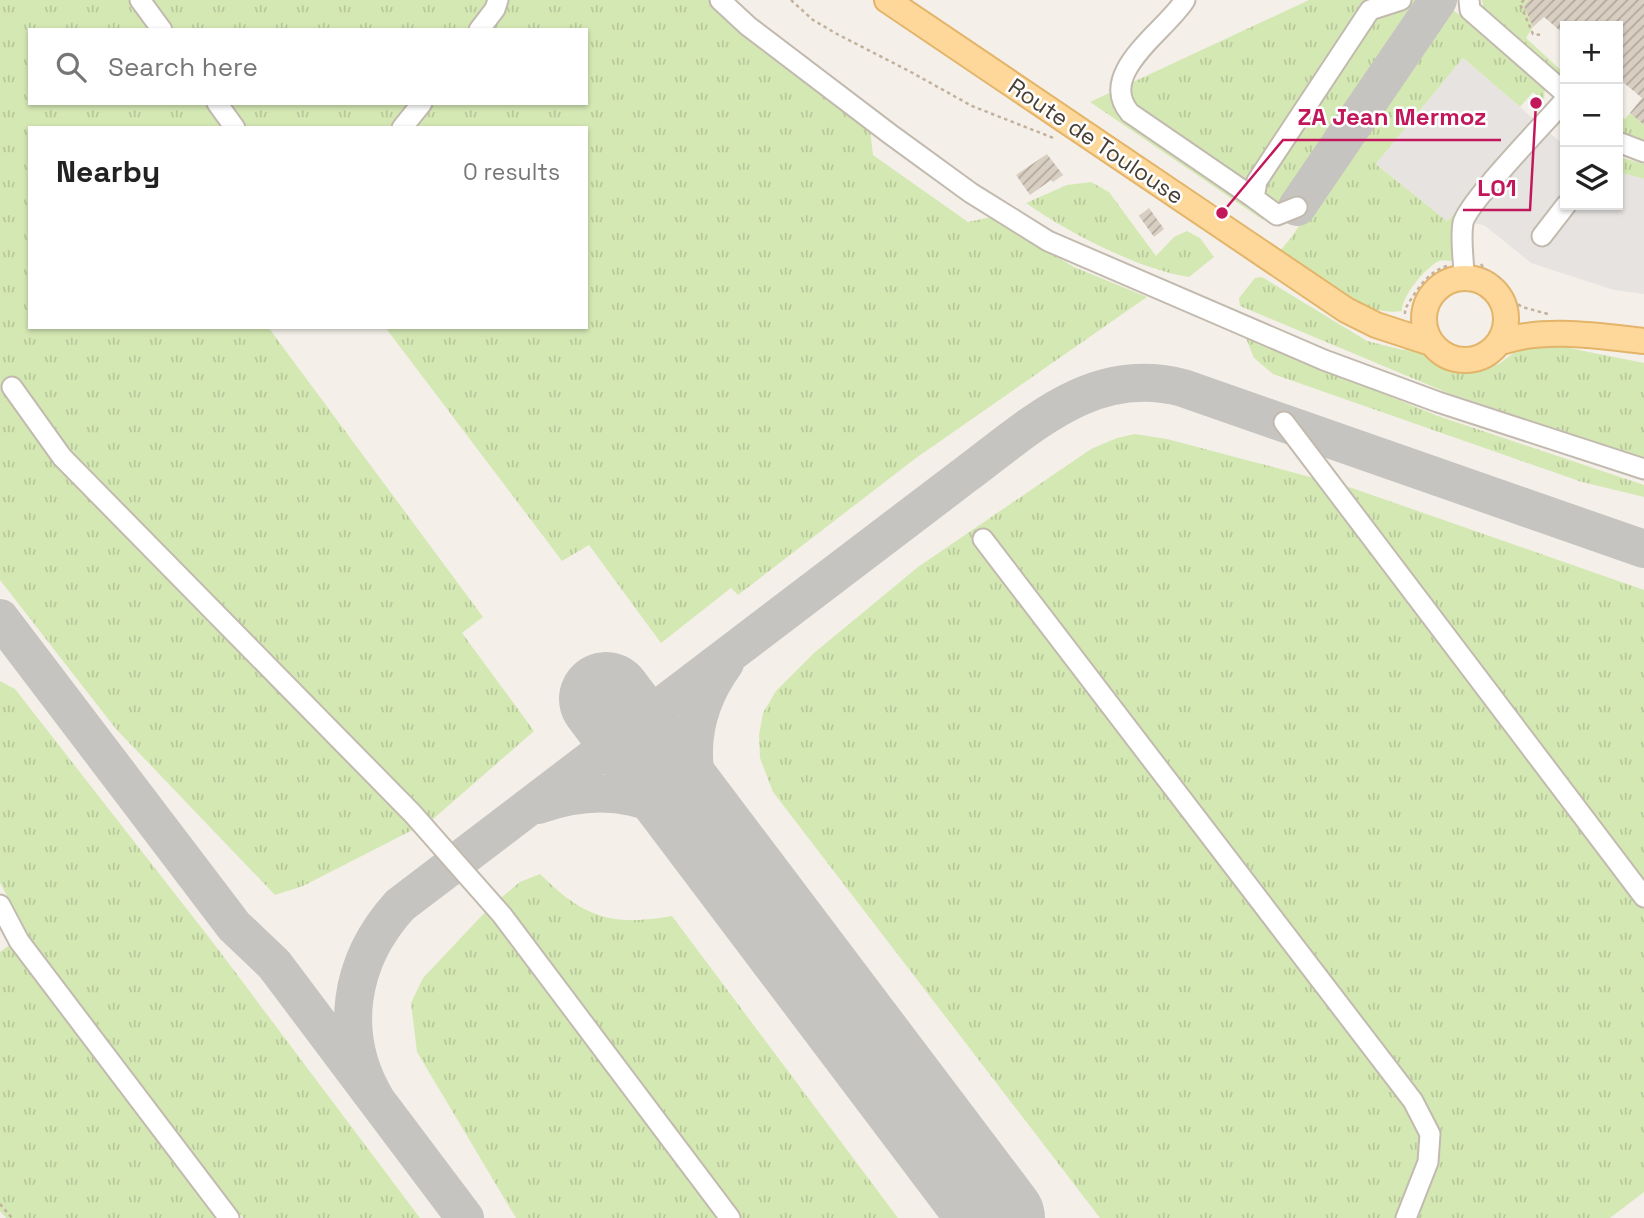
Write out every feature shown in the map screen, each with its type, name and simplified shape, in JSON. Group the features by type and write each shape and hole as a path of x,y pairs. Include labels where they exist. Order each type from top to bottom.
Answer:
{"main road":[{"name":"Route de Toulouse","path":"887,0 1346,310 1376,325 1432,343"},
{"path":"1501,341 1507,321 1506,310 1495,290 1486,283 1464,278 1440,286 1432,295 1426,306 1424,326 1439,352 1461,360 1483,357 1501,341 1526,335 1576,333 1644,341"},
{"path":"1376,325 1407,320 1426,306"},
{"path":"1506,310 1576,333"}],"lane":[{"path":"140,0 161,28"},
{"path":"481,28 495,9 498,0"},
{"path":"720,0 748,26 890,134 971,193 1048,241 1324,360 1438,402 1644,470"},
{"path":"1185,0 1178,11 1135,55 1121,80 1121,102 1130,113 1277,215 1297,207"},
{"path":"1254,198 1257,181 1370,10 1401,0"},
{"path":"1469,0 1470,10 1560,89"},
{"path":"218,105 234,126"},
{"path":"404,126 420,105"},
{"path":"1464,278 1463,238 1466,214 1560,106"},
{"path":"1623,144 1644,152"},
{"path":"1542,236 1562,210"},
{"path":"12,387 62,457 412,813 502,915 730,1218"},
{"path":"1284,422 1644,897"},
{"path":"983,539 1413,1101 1430,1134 1428,1162 1406,1218"},
{"path":"0,905 19,941 229,1218"}],"path":[{"path":"1524,0 1520,4 1533,34 1542,35"},
{"path":"0,1204 12,1218"}],"green space":[{"path":"0,0 710,0 763,50 870,129 873,155 968,222 991,217 1074,267 1147,297 916,458 738,595 731,588 661,643 589,545 562,561 387,329 588,329 588,126 28,126 28,329 269,329 483,617 462,633 534,731 432,820 303,886 275,895 116,729 0,580"},
{"path":"1309,0 1417,0 1293,186 1263,220 1090,102"},
{"path":"1482,0 1529,0 1524,6 1533,27 1526,38 1560,69 1560,76 1485,15"},
{"path":"1451,8 1545,87 1544,101 1533,92 1520,107 1463,58 1376,164 1447,221 1455,213 1460,214 1454,255 1451,261 1439,261 1421,276 1406,298 1402,311 1370,308 1337,293 1278,253"},
{"path":"1630,113 1644,125 1644,145 1623,131 1623,117 1625,119"},
{"path":"1623,158 1644,164 1644,179 1623,173"},
{"path":"1091,182 1109,192 1156,256 1174,237 1187,231 1200,238 1214,257 1189,277 1149,267 1062,226 1026,203 1067,185"},
{"path":"1262,277 1367,341 1403,350 1420,344 1440,361 1458,369 1477,369 1499,364 1516,351 1554,345 1644,363 1644,458 1448,393 1240,306 1239,298 1255,278"},
{"path":"1246,338 1438,416 1644,485 1644,497 1582,482 1273,374 1254,358"},
{"path":"1135,434 1167,439 1352,488 1644,590 1644,1192 1610,1218 1100,1218 773,792 760,758 759,735 763,713 776,691 814,653 918,567 1091,449"},
{"path":"0,681 15,689 211,940 420,1218 243,1218 31,939 0,883"},
{"path":"540,874 570,900 599,915 632,920 672,916 898,1218 516,1218 417,1052 411,1003 423,978 490,907 520,882"},
{"path":"12,943 218,1218 6,1218 0,1211 0,952"}],"shaded area":[{"path":"1463,58 1560,142 1560,210 1623,210 1623,173 1644,179 1644,294 1614,290 1531,263 1484,225 1473,223 1455,213 1447,221 1376,164"}],"building":[{"path":"1529,0 1644,0 1644,125 1630,113 1642,98 1623,82 1623,21 1560,21 1560,31 1544,17 1533,27 1524,6"},
{"path":"1047,154 1063,175 1030,195 1016,175"},
{"path":"1149,208 1164,229 1154,237 1139,216"}],"taxiway":[{"path":"1297,207 1438,0"},
{"path":"377,1101 364,1076 357,1050 353,1025 354,999 369,950 400,905 1014,437 1065,404 1092,392 1120,385 1150,383 1183,388 1644,549"},
{"path":"0,618 234,926 274,964 465,1218"},
{"path":"714,842 699,795 694,750 702,707 711,685 725,663"},
{"path":"538,805 587,794 632,797 674,813 714,842"}],"runway":[{"path":"606,699 998,1218"}],"place":[{"name":"L01","path":"1536,103"},
{"name":"ZA Jean Mermoz","path":"1222,213"}]}
